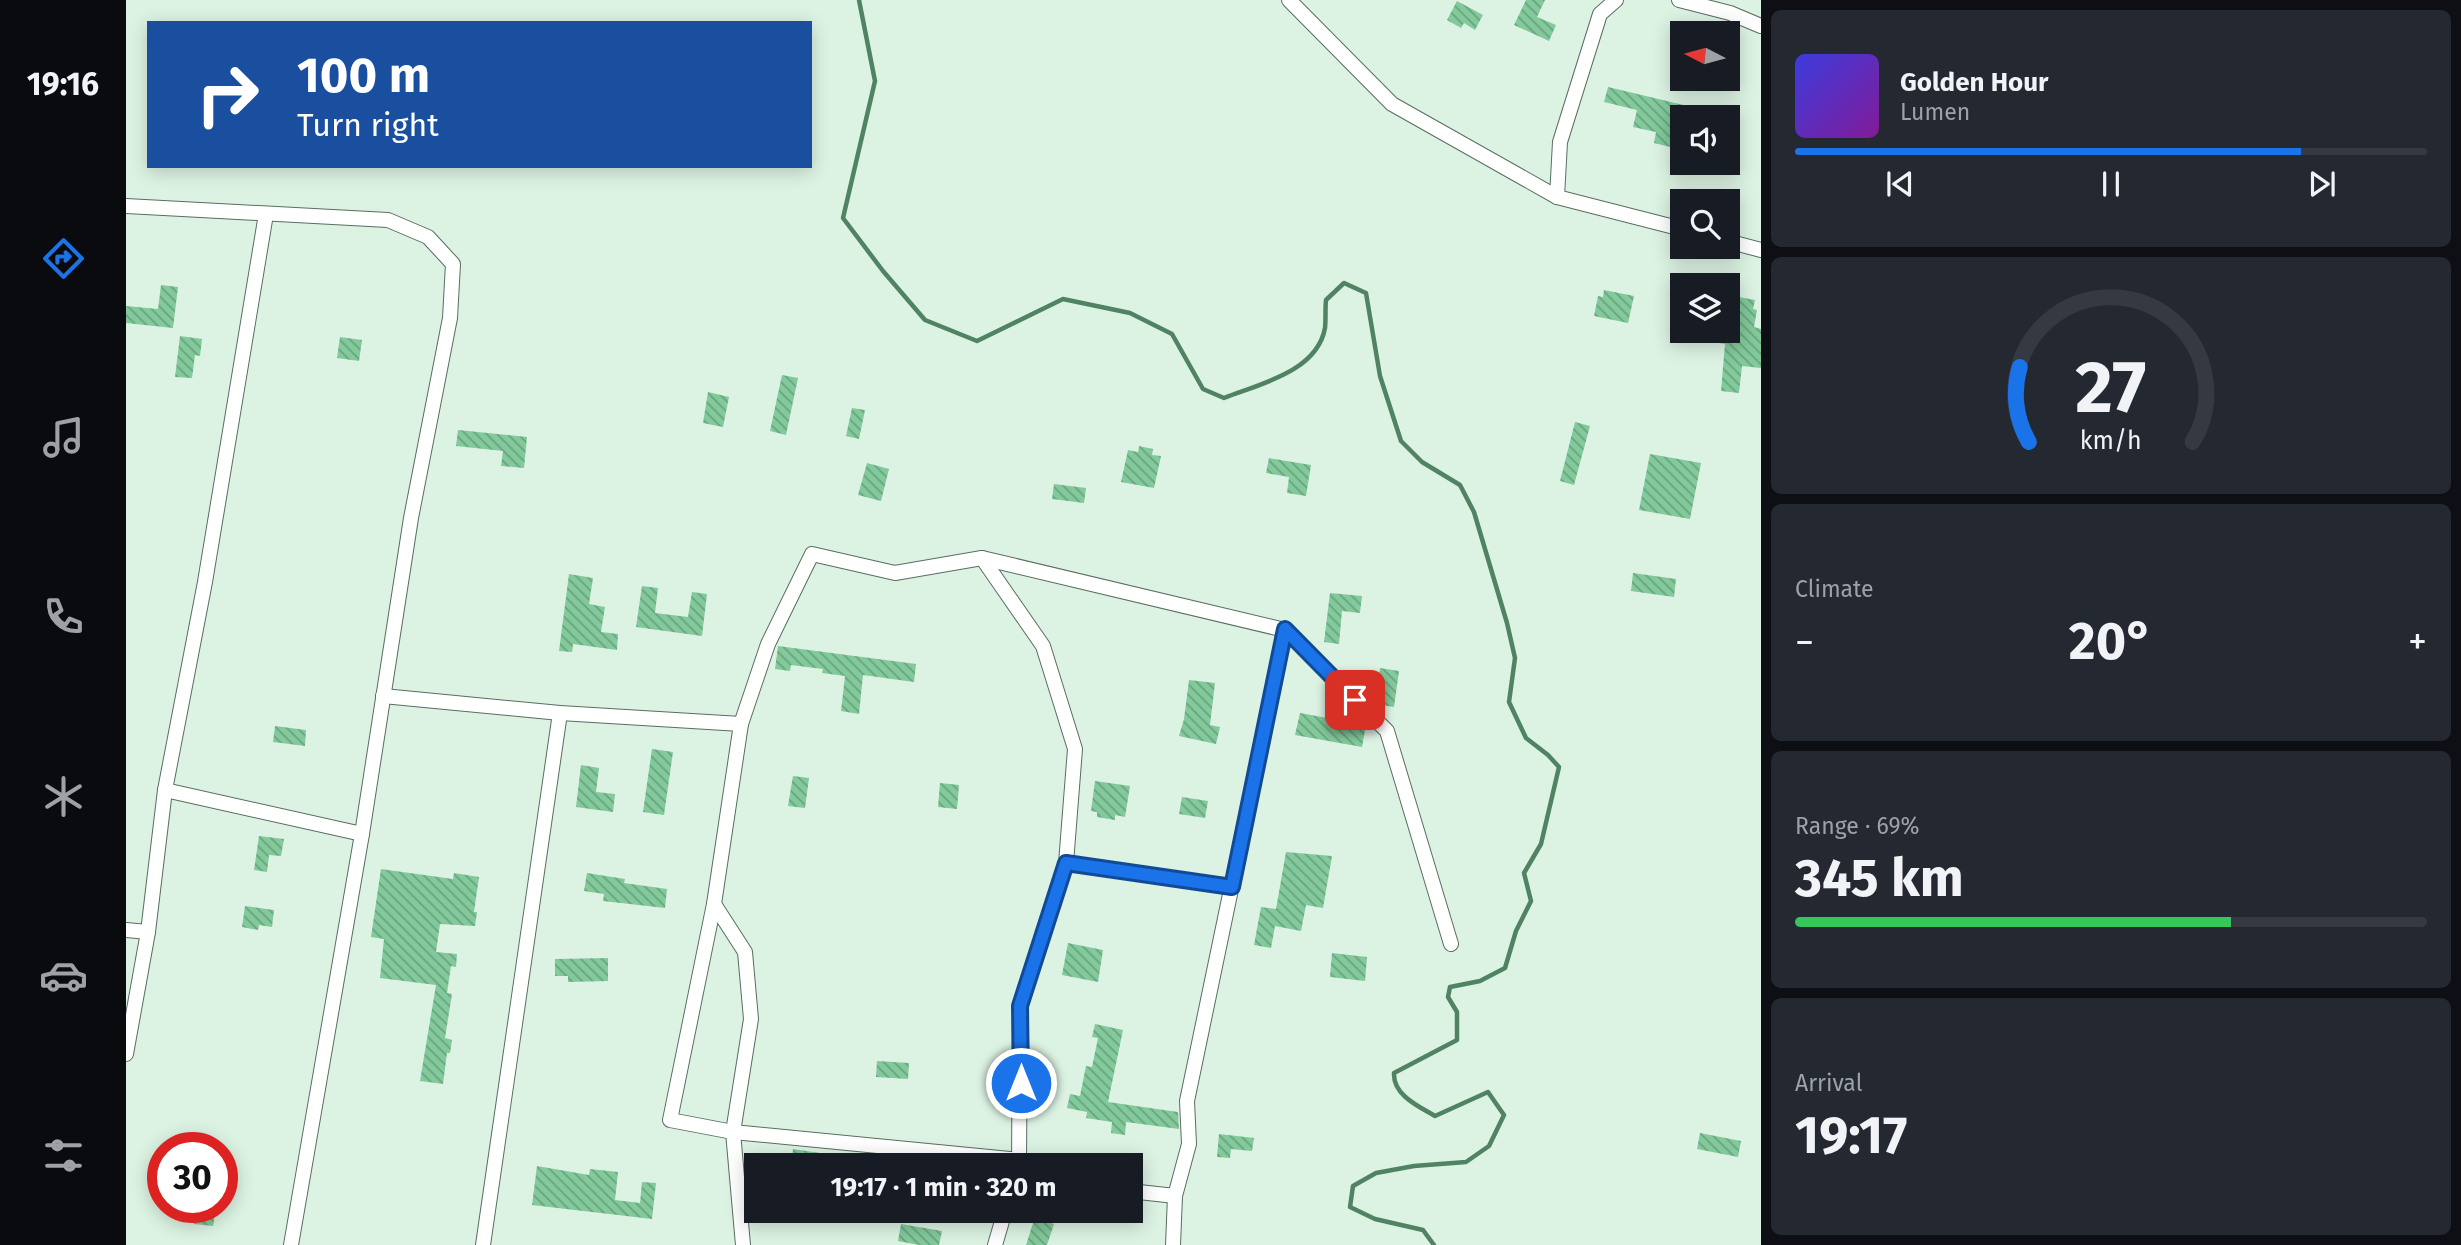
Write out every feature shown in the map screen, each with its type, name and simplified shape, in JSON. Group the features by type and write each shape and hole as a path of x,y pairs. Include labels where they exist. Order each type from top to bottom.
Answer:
{"street":[{"path":"1289,0 1392,104 1557,197 1670,226"},
{"path":"1557,197 1560,142 1600,14 1616,0"},
{"path":"1679,0 1731,6 1761,26"},
{"path":"126,206 388,220 428,237 453,264 450,318 411,518 362,834 291,1245"},
{"path":"126,1054 148,932 165,790 205,582 266,214"},
{"path":"1740,245 1761,250"},
{"path":"924,1153 733,1132 670,1120 714,904 741,724 768,644 812,554 895,573 982,558 1285,629 1387,732 1451,944"},
{"path":"982,558 1042,646 1075,750 1066,863 1020,1006 1024,1153"},
{"path":"1172,1245 1175,1196 1189,1144 1187,1101 1285,629"},
{"path":"383,696 559,713 741,724"},
{"path":"483,1245 559,713"},
{"path":"165,790 362,834"},
{"path":"1066,863 1232,887"},
{"path":"714,904 745,952 751,1019 733,1132 743,1245"},
{"path":"126,930 148,932"},
{"path":"1143,1192 1175,1196"},
{"path":"995,1245 1001,1223"}],"building":[{"path":"1526,0 1545,0 1537,17 1556,25 1549,41 1514,25"},
{"path":"1457,1 1483,15 1475,30 1464,23 1461,28 1447,20"},
{"path":"1608,87 1684,105 1670,105 1670,147 1654,143 1656,132 1633,127 1637,110 1604,102"},
{"path":"161,285 178,287 173,328 126,323 126,306 158,309"},
{"path":"1604,290 1634,296 1628,323 1594,316 1598,296 1603,297"},
{"path":"1740,297 1755,300 1753,309 1757,310 1754,327 1761,329 1761,368 1742,366 1739,393 1721,391 1725,344 1719,343 1740,343"},
{"path":"180,336 202,339 200,356 195,355 192,378 175,377"},
{"path":"340,337 362,340 359,361 337,358"},
{"path":"782,375 798,378 786,435 770,431"},
{"path":"708,392 729,397 723,427 703,423"},
{"path":"852,408 865,410 859,439 846,436"},
{"path":"1575,422 1590,426 1574,485 1560,481"},
{"path":"458,430 527,437 524,468 501,466 503,451 456,446"},
{"path":"1139,446 1153,449 1152,455 1161,456 1154,488 1121,482 1128,450 1138,452"},
{"path":"1650,454 1701,463 1690,519 1639,510"},
{"path":"1269,458 1311,465 1306,496 1287,493 1289,477 1266,473"},
{"path":"867,463 889,469 881,501 858,495"},
{"path":"1054,484 1086,488 1084,503 1052,499"},
{"path":"1633,573 1676,579 1674,597 1631,591"},
{"path":"569,574 593,578 589,604 605,607 601,632 618,634 617,650 573,644 572,652 559,651"},
{"path":"642,586 658,588 655,613 688,617 692,592 707,594 702,636 636,627"},
{"path":"1330,593 1362,596 1360,613 1342,611 1339,644 1324,642"},
{"path":"778,646 916,664 914,682 863,675 859,714 841,711 845,676 822,673 823,669 791,665 790,671 775,669"},
{"path":"1380,668 1399,671 1394,707 1375,704"},
{"path":"1189,680 1215,683 1210,725 1220,727 1216,744 1179,736"},
{"path":"1300,713 1366,725 1362,747 1295,735"},
{"path":"275,726 306,730 305,746 273,742"},
{"path":"652,749 673,752 664,815 643,812"},
{"path":"581,765 599,768 596,792 615,794 613,812 576,807"},
{"path":"793,776 809,778 805,808 788,806"},
{"path":"1095,781 1130,786 1125,817 1115,815 1115,820 1097,817 1097,812 1091,811"},
{"path":"940,783 959,785 957,809 938,807"},
{"path":"1182,797 1208,801 1205,818 1179,814"},
{"path":"259,836 284,839 281,856 269,855 267,872 254,870"},
{"path":"1286,852 1332,856 1323,908 1306,905 1301,931 1275,926 1271,948 1254,945 1261,907 1276,909"},
{"path":"381,869 453,879 454,873 479,877 474,912 477,912 475,926 440,924 436,952 457,954 456,967 451,966 447,993 452,994 445,1038 452,1040 450,1053 447,1053 443,1084 420,1081 436,985 380,978 384,939 371,937"},
{"path":"587,873 625,879 624,883 667,889 665,908 603,901 604,894 584,891"},
{"path":"245,906 274,910 272,927 259,925 258,930 242,927"},
{"path":"1068,943 1103,950 1098,982 1062,975"},
{"path":"1332,953 1367,957 1365,981 1330,977"},
{"path":"608,958 608,981 568,982 568,976 555,976 555,959"},
{"path":"1095,1024 1123,1030 1108,1102 1178,1112 1179,1129 1126,1122 1125,1135 1111,1133 1112,1122 1086,1118 1087,1112 1067,1108 1070,1094 1080,1096 1086,1066 1092,1067 1098,1038 1092,1037"},
{"path":"877,1061 909,1063 908,1079 876,1077"},
{"path":"1700,1133 1741,1141 1738,1157 1697,1149"},
{"path":"1219,1134 1254,1138 1252,1151 1231,1149 1230,1158 1217,1157"},
{"path":"793,1149 820,1153 793,1153"},
{"path":"537,1166 589,1175 590,1169 618,1172 615,1200 640,1203 642,1182 656,1183 652,1219 532,1205"},
{"path":"194,1223 214,1223 213,1226"},
{"path":"1033,1223 1054,1224 1047,1245 1026,1245"},
{"path":"901,1224 942,1231 939,1245 898,1241"}],"waterway":[{"path":"859,0 875,81 843,218 925,320 977,341 1063,299 1130,313 1172,334 1203,389 1224,398 1285,374 1311,356 1320,343 1325,328 1326,300 1344,283 1366,293 1380,376 1401,441 1422,462 1460,485 1474,512 1515,658 1509,702 1526,738 1559,767 1541,844 1524,873 1531,901 1516,931 1505,968 1480,981 1450,987 1448,997 1457,1012 1457,1040 1394,1073 1402,1094 1435,1116 1488,1092 1504,1115 1489,1146 1466,1162 1414,1166 1376,1173 1353,1186 1350,1207 1375,1219 1423,1230 1434,1245"}],"route":[{"path":"1021,1083 1020,1006 1066,863 1232,887 1285,629 1355,700"}]}
